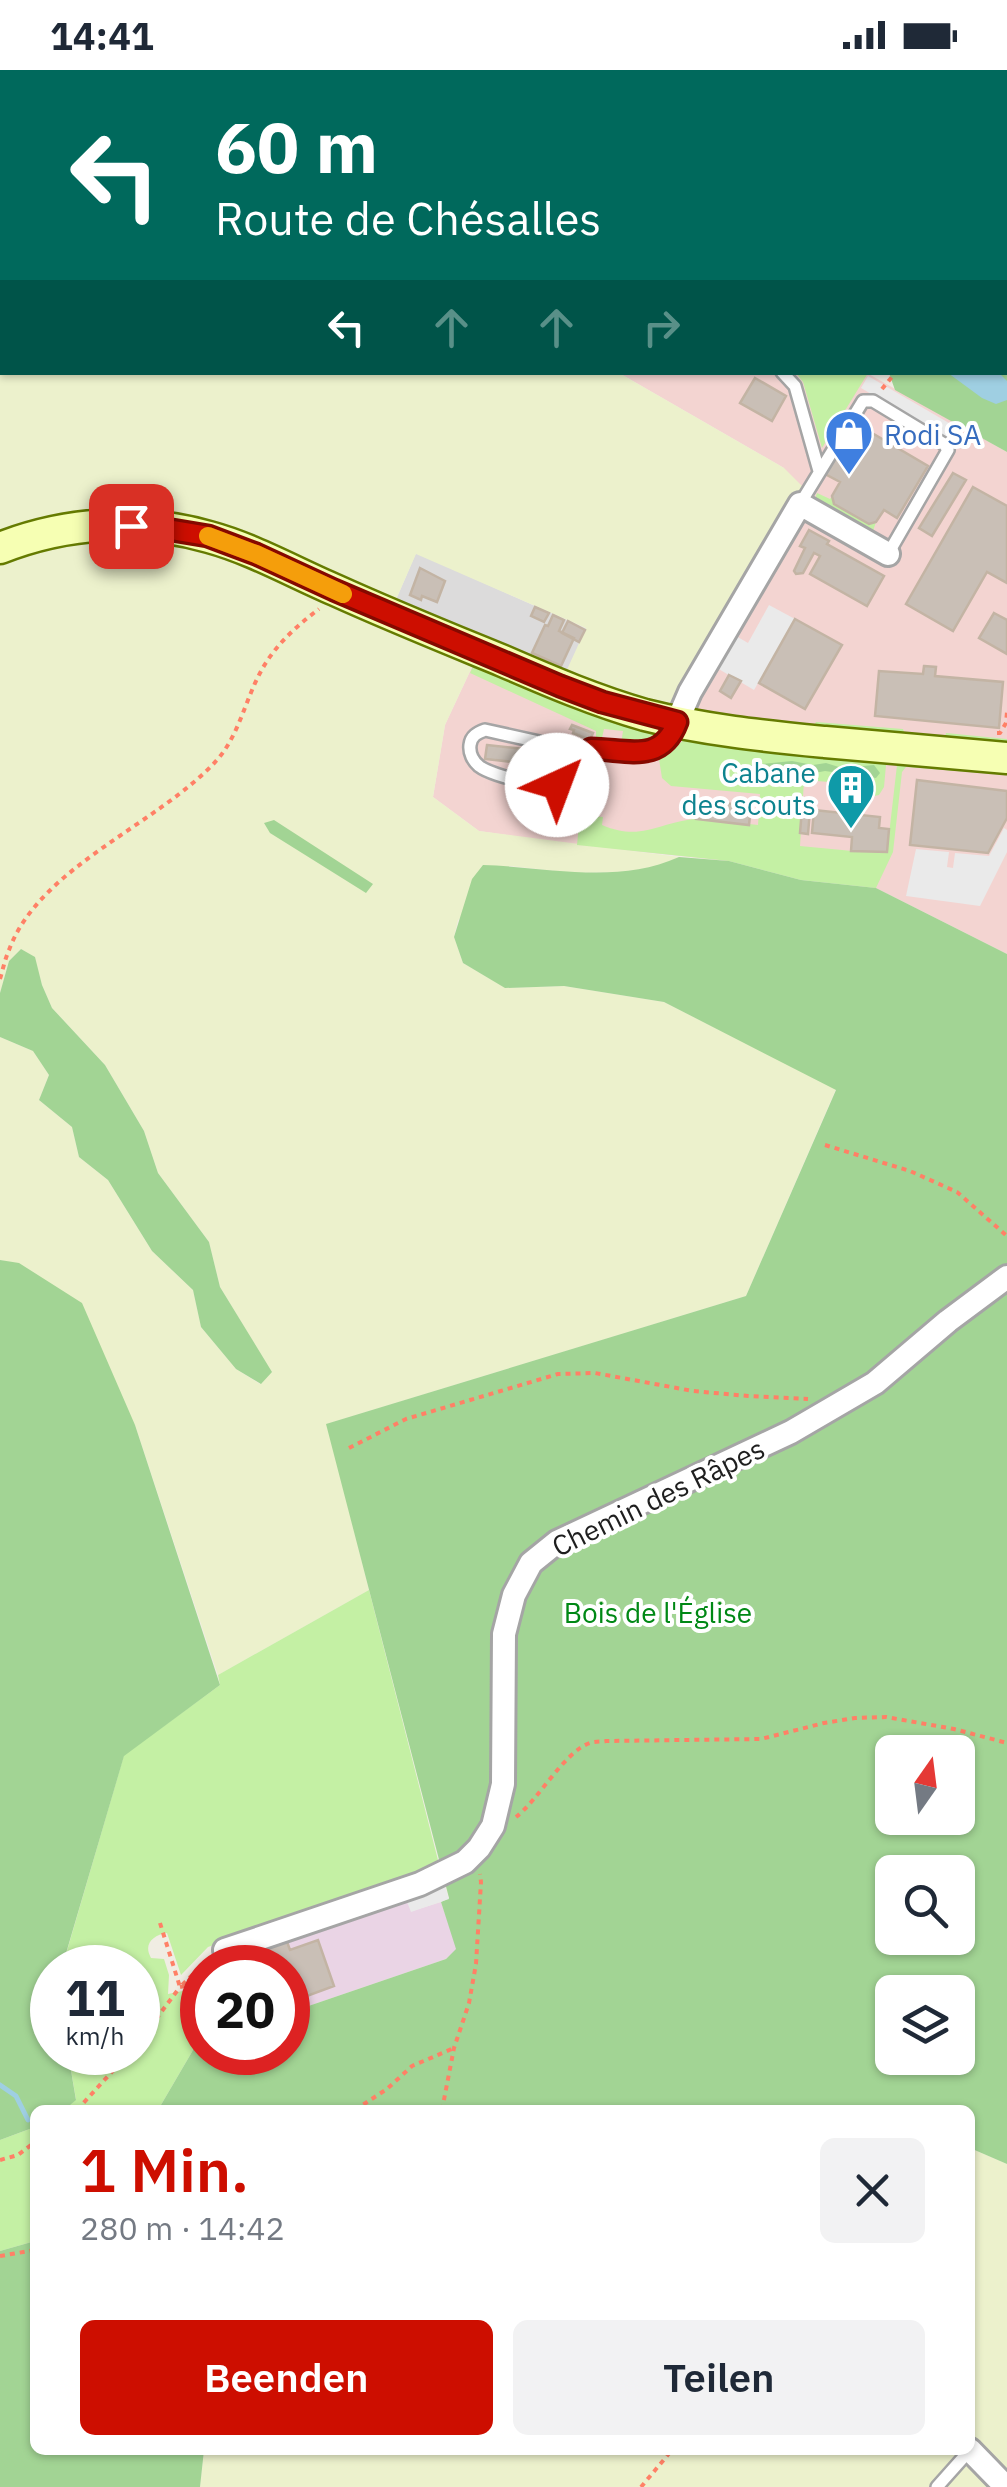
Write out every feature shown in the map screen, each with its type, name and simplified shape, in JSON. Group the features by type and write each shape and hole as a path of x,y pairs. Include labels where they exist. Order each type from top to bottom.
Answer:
{"street":[{"path":"677,722 690,692 800,504 888,554"},
{"path":"0,548 64,528 102,524 208,536 588,696 677,722 768,736 1000,745"},
{"name":"Chemin des Râpes","path":"241,1945 420,1884 472,1856 493,1826 503,1784 504,1634 514,1594 531,1563 570,1535 792,1432 875,1383 1007,1277"},
{"path":"975,2455 1006,2487"}],"lane":[{"path":"785,375 795,386 819,472"},
{"path":"800,504 862,400 873,401 948,450 888,554"},
{"path":"591,749 575,774 557,785 480,768 472,759 470,745 478,732 485,730 553,745 647,753 666,740 677,722"},
{"path":"937,2487 966,2455"}],"path":[{"path":"873,401 894,375"},
{"path":"0,979 10,946 34,908 62,878 180,793 217,760 235,734 272,653 294,628 322,607 334,590"},
{"path":"1000,745 1007,712"},
{"path":"825,1144 910,1171 957,1192 1007,1236"},
{"path":"349,1448 406,1419 558,1374 594,1373 693,1391 790,1396 837,1405"},
{"path":"493,1826 524,1810 572,1753 588,1743 761,1739 824,1723 886,1717 1007,1743"},
{"path":"443,2105 476,1964 481,1882 472,1856"},
{"path":"160,1923 180,1987 160,2013"},
{"path":"363,2105 387,2090 412,2066 454,2048"},
{"path":"82,2105 109,2075"},
{"path":"0,2160 18,2155 30,2146"},
{"path":"0,2256 30,2251"},
{"path":"641,2487 668,2455"}],"shaded area":[{"path":"622,375 871,375 1007,452 1007,954 876,888 729,861 479,831 433,797 445,725 479,652 560,685 784,468"},
{"path":"868,376 961,430 955,443 861,388"},
{"path":"416,553 587,629 560,685 390,614"},
{"path":"769,605 795,619 754,690 717,668 736,636 748,643"},
{"path":"1004,828 1007,852 980,906 906,896 916,849 949,852 947,867 953,868 955,853 989,856"},
{"path":"443,1881 449,1899 411,1912 404,1894"},
{"path":"402,1901 412,1911 441,1902 457,1949 446,1959 310,2005 310,1945 279,1945"}],"green space":[{"path":"0,375 622,375 784,468 802,486 670,705 645,715 560,685 586,628 416,554 390,613 479,652 445,725 433,797 479,831 679,857 658,867 621,872 573,873 510,866 458,920 454,937 463,963 506,988 564,986 664,1002 836,1089 746,1296 327,1424 369,1590 218,1675 135,1425 19,1264 0,1260 0,1037 33,1051 49,1075 39,1100 72,1127 79,1157 108,1180 152,1251 193,1290 201,1327 236,1369 260,1384 271,1371 220,1287 209,1242 158,1173 144,1131 105,1065 52,1008 34,957 21,949 9,961 0,993"},
{"path":"798,375 867,375 822,448"},
{"path":"890,375 1007,375 1007,452 895,390"},
{"path":"817,493 830,499 832,496 834,504 869,524 876,522 872,534 814,502"},
{"path":"476,660 654,729 654,740 645,745 621,744 623,731 604,729 601,742 596,741 596,731 470,673"},
{"path":"816,722 1007,739 1007,747 812,729"},
{"path":"688,737 878,756 886,765 884,787 879,795 855,796 855,784 804,780 800,846 887,852 900,761 1007,767 1007,775 906,767 902,772 893,852 876,888 801,880 729,861 577,845 580,815 603,817 602,825 628,832 703,819 758,825 760,794 671,786 662,778 659,759"},
{"path":"792,761 842,768 874,765 880,773 876,778 825,771 746,774 742,768"},
{"path":"274,820 373,884 366,893 270,833 264,823"},
{"name":"Bois de l'Église","path":"679,857 729,861 801,880 876,888 1007,954 1007,2164 975,2150 975,2105 161,2105 180,2072 310,2075 310,2005 446,1959 456,1949 441,1902 449,1898 326,1424 746,1296 836,1090 664,1002 564,986 505,988 463,963 454,937 472,879 483,865 632,870"},
{"path":"21,949 35,957 52,1008 105,1065 144,1131 158,1173 209,1242 220,1287 272,1372 261,1384 236,1369 201,1327 193,1290 152,1251 108,1180 79,1157 72,1127 39,1100 49,1075 33,1051 0,1037 0,993 9,961"},
{"path":"0,1260 19,1263 82,1303 135,1425 220,1685 124,1756 68,1945 30,1945 30,2075 72,2075 76,2100 70,2105 30,2105 30,2129 0,2140"},
{"path":"369,1590 440,1868 214,1945 180,1945 180,1972 167,1933 154,1938 149,1945 69,1945 124,1755 220,1685 218,1675"},
{"path":"160,1959 164,1959 169,1975 168,1994 180,1992 180,2072 161,2105 69,2105 76,2099 72,2075 160,2075"},
{"path":"30,2129 30,2242 0,2251 0,2140"},
{"path":"975,2150 1007,2164 1007,2487 200,2487 203,2455 975,2455"},
{"path":"30,2242 30,2455 203,2455 200,2487 0,2487 0,2251"}],"water":[{"path":"951,375 1001,375 1007,381 1007,400 996,404"}],"building":[{"path":"755,378 786,396 772,421 740,403"},
{"path":"855,423 928,466 897,518 884,510 876,522 869,524 834,504 832,496 840,482 825,474"},
{"path":"953,473 966,480 932,536 919,528"},
{"path":"973,487 1007,506 1007,583 987,572 953,631 906,604"},
{"path":"809,530 884,576 867,606 810,574 820,556 814,553 803,573 796,574 805,548 800,546"},
{"path":"420,568 445,581 437,602 410,595"},
{"path":"535,607 549,613 544,622 531,616"},
{"path":"994,613 1007,620 1007,654 979,638"},
{"path":"553,615 564,620 559,631 574,638 561,666 532,653"},
{"path":"795,619 842,645 805,709 759,683"},
{"path":"568,621 585,630 579,642 562,633"},
{"path":"924,666 936,667 935,676 1003,682 999,728 875,716 879,671 923,674"},
{"path":"729,675 741,681 731,698 720,691"},
{"path":"572,725 593,733 590,740 573,733"},
{"path":"487,745 525,749 523,763 485,759"},
{"path":"917,780 1007,791 1007,818 988,853 910,845"},
{"path":"698,800 751,806 749,825 696,819"},
{"path":"802,809 810,810 808,834 800,833"},
{"name":"Cabane des scouts","path":"814,810 880,817 879,828 889,829 887,852 851,851 852,837 812,833"},
{"path":"318,1940 334,1986 310,1995 310,1945 304,1945"}],"waterway":[{"path":"0,2085 16,2096 28,2120"}],"slow traffic":[{"path":"208,536 343,594"}],"place":[{"name":"Rodi SA","path":"849,476"},
{"name":"Cabane des scouts","path":"851,830"}],"route":[{"path":"131,526 208,536 560,686 677,722 666,740 647,753 591,749 575,774 557,785"}]}
